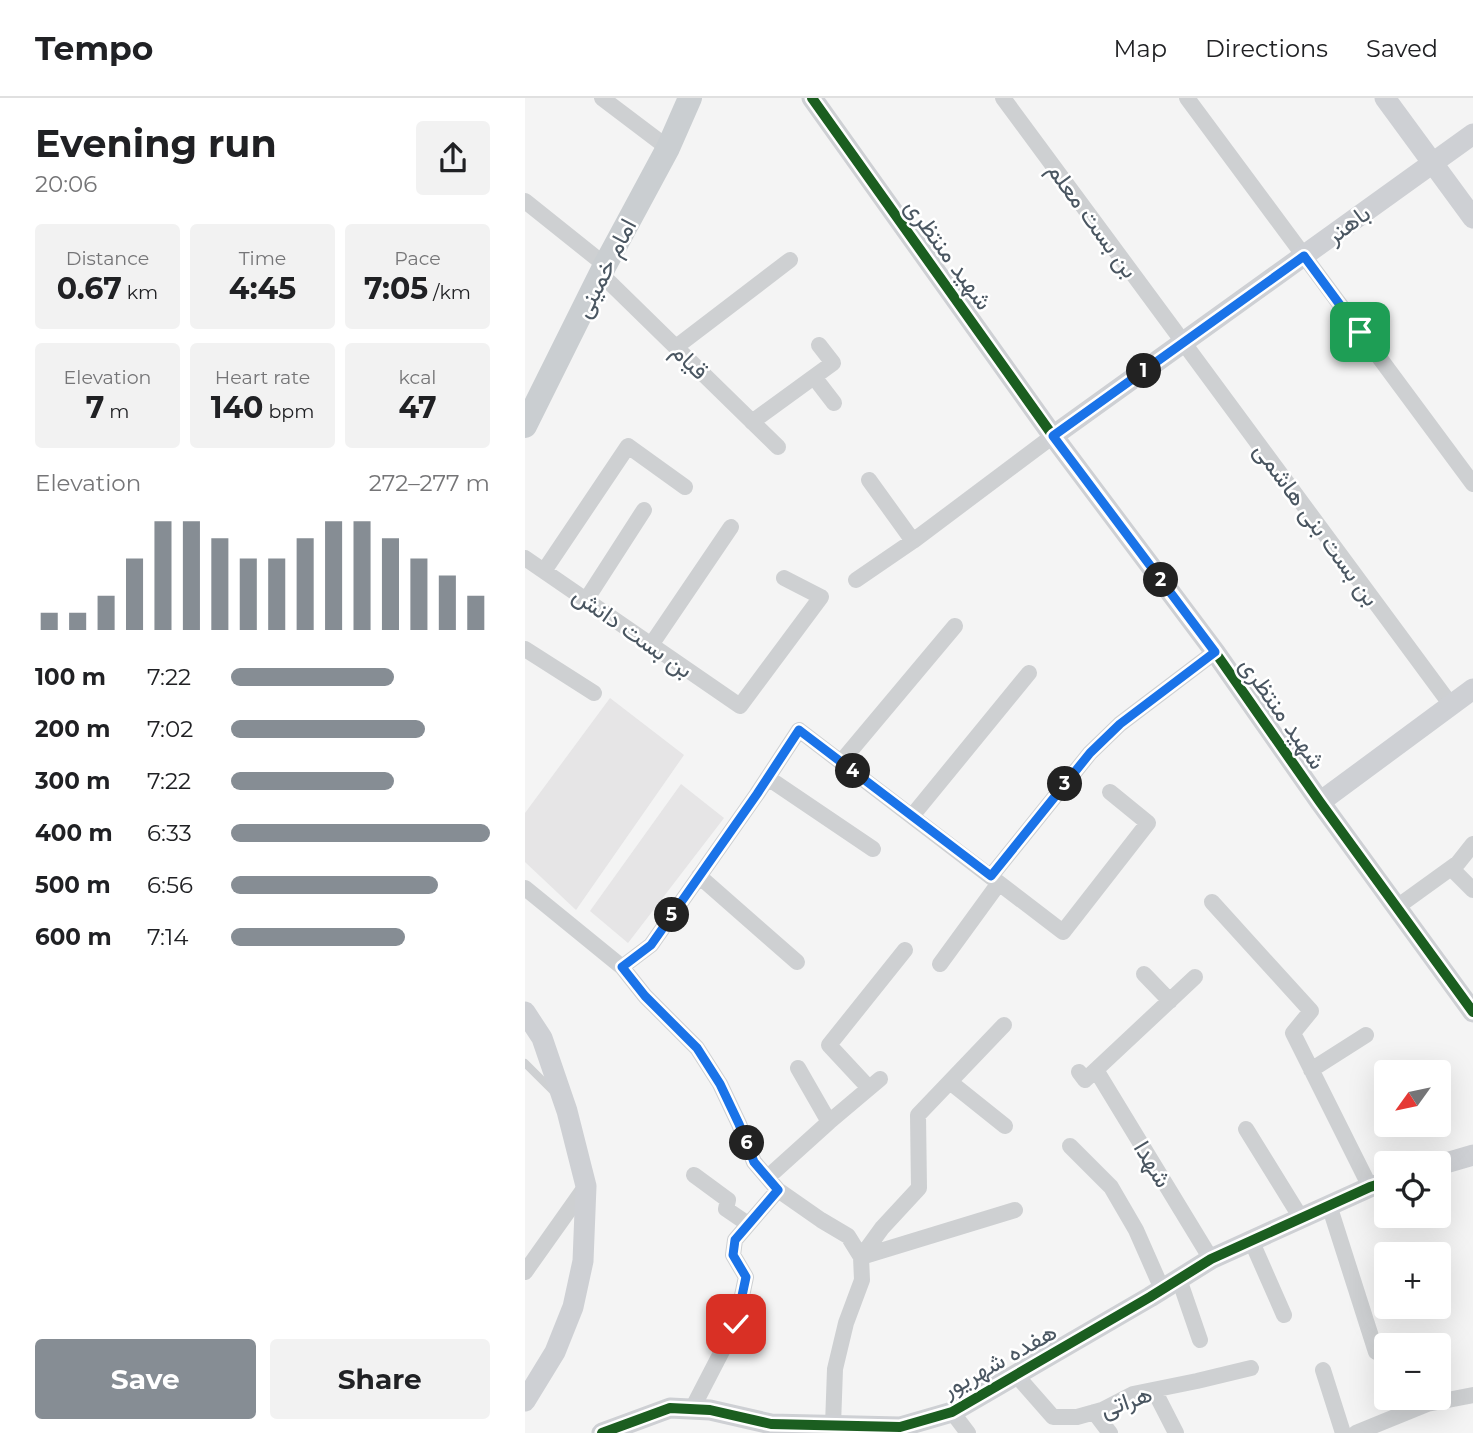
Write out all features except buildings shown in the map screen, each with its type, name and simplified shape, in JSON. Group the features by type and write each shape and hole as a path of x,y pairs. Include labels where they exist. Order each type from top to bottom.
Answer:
{"main road":[{"name":"امام خمینی","path":"525,426 690,102"}],"street":[{"path":"602,98 668,148"},
{"name":"شهید منتظری","path":"812,98 1053,436 1215,652 1473,1012"},
{"name":"بن بست معلم","path":"1003,98 1183,343"},
{"path":"1187,98 1473,484"},
{"path":"1385,98 1473,218"},
{"name":"باهنر","path":"1053,436 1473,134"},
{"name":"قیام","path":"525,201 603,270 676,348 778,447"},
{"path":"676,348 790,260"},
{"name":"بن بست بنی هاشمی","path":"1183,343 1451,705"},
{"path":"753,422 833,363 819,345"},
{"path":"814,377 835,403"},
{"path":"856,580 913,541 1053,436"},
{"path":"544,571 628,446 685,487"},
{"path":"869,480 913,541"},
{"path":"586,600 644,510"},
{"path":"651,645 731,527"},
{"name":"بن بست دانش","path":"525,558 740,706 821,597 784,578"},
{"path":"841,762 955,626"},
{"path":"525,649 594,693"},
{"path":"940,964 995,879 1090,753 1120,724 1215,652"},
{"path":"912,816 1029,673"},
{"path":"1320,802 1473,689"},
{"path":"622,967 651,945 799,730 1063,932 1148,823 1110,792"},
{"path":"768,778 873,849"},
{"path":"1397,907 1458,863 1473,844"},
{"path":"1451,868 1473,890"},
{"path":"699,877 797,962"},
{"path":"525,888 622,967 645,996 697,1048 720,1084 754,1162 773,1184 821,1220 848,1236 861,1257 862,1280 846,1322 821,1428"},
{"path":"1212,902 1311,1011 1293,1033 1311,1070 1374,1177"},
{"path":"692,1409 736,1324 746,1277 733,1255 735,1240 773,1184 829,1122 875,1084 829,1045 905,950"},
{"path":"1144,974 1170,1001"},
{"path":"1079,1072 1085,1080 1195,977"},
{"path":"525,1012 542,1038 563,1101 586,1186 583,1261 573,1307 555,1352 525,1401"},
{"path":"861,1257 882,1228 919,1188 918,1115 1004,1026"},
{"path":"1311,1070 1366,1035"},
{"path":"798,1068 829,1122"},
{"name":"شهدا","path":"1096,1070 1210,1259"},
{"path":"950,1082 1005,1126"},
{"path":"1246,1129 1301,1218"},
{"path":"1070,1146 1111,1187 1171,1284 1200,1340"},
{"path":"1451,1161 1473,1154"},
{"path":"694,1175 728,1200 726,1209 748,1224"},
{"path":"525,1272 586,1186"},
{"name":"هفده شهریور","path":"603,1433 670,1408 710,1410 742,1425 821,1428 900,1427 952,1412 1017,1376 1210,1259 1374,1186"},
{"path":"1329,1205 1374,1346"},
{"path":"861,1257 1015,1210"},
{"path":"1251,1240 1284,1315"},
{"name":"هراتی","path":"1017,1376 1053,1417 1077,1417 1102,1410 1133,1394 1251,1368"},
{"path":"1323,1370 1343,1433"},
{"path":"1154,1390 1176,1433"},
{"path":"1356,1433 1427,1404 1473,1395"},
{"path":"952,1412 968,1433"},
{"path":"1094,1412 1110,1433"}],"lane":[{"path":"525,1063 563,1101"}],"shaded area":[{"path":"610,698 684,755 576,910 525,862 525,813"},
{"path":"681,784 724,818 628,943 590,911"}],"cycle path":[{"path":"812,98 1053,436 1215,652 1473,1012"},
{"path":"602,1433 670,1408 710,1410 771,1424 900,1427 952,1412 1211,1259 1374,1186"}],"route":[{"path":"736,1324 746,1277 733,1255 735,1240 778,1190 754,1162 720,1084 697,1048 645,996 622,967 651,945 799,730 991,876 1090,753 1120,724 1215,652 1053,436 1304,256 1360,332"}]}
